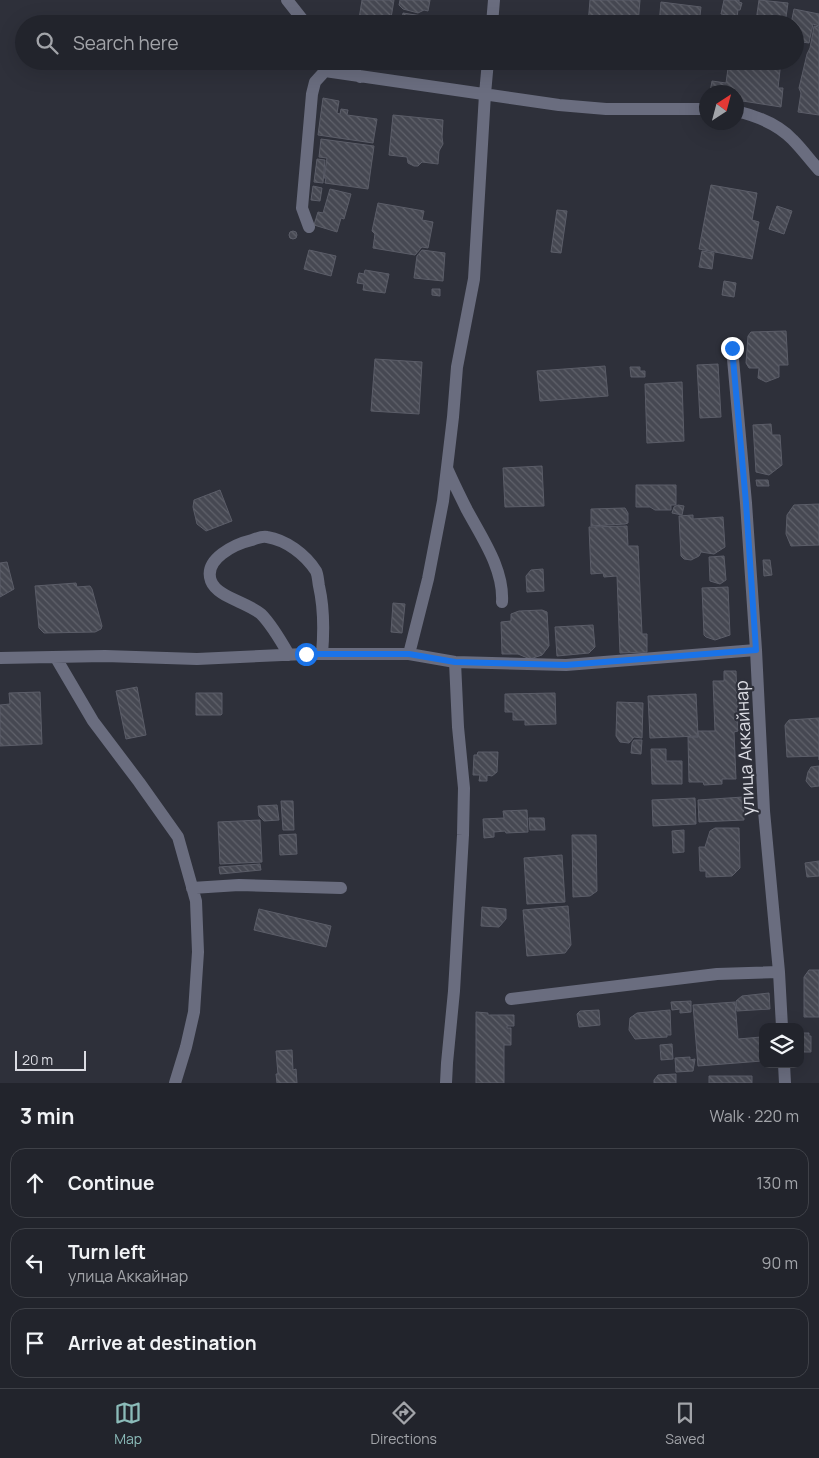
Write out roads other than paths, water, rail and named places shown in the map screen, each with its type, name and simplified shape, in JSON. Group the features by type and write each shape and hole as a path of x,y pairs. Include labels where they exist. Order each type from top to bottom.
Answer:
{"street":[{"path":"288,0 299,15"},
{"path":"493,15 494,0"},
{"path":"352,70 360,77"},
{"path":"409,654 428,579 442,501 453,417 457,367 474,279 487,70"},
{"path":"309,227 302,208 312,94 315,82 325,72 559,105 606,109 699,109"},
{"path":"744,113 753,115 792,138 819,170"},
{"name":"улица Аккайнар","path":"732,348 746,503 764,811 782,1023"},
{"path":"447,468 493,558 503,591 502,602"},
{"path":"289,655 280,639 261,615 213,587 210,569 218,556 228,549 265,536 284,541 300,553 317,572 323,615 322,654"},
{"path":"0,658 105,656 197,659 322,654 409,654 455,662 566,665 756,650"},
{"path":"56,658 93,720 178,837 196,901 198,952 194,1012 175,1083"},
{"path":"446,1083 454,991 463,835 464,788 458,727 455,662"},
{"path":"192,888 239,885 341,888"},
{"path":"511,999 717,974 778,972"},
{"path":"784,1068 785,1083"}]}
